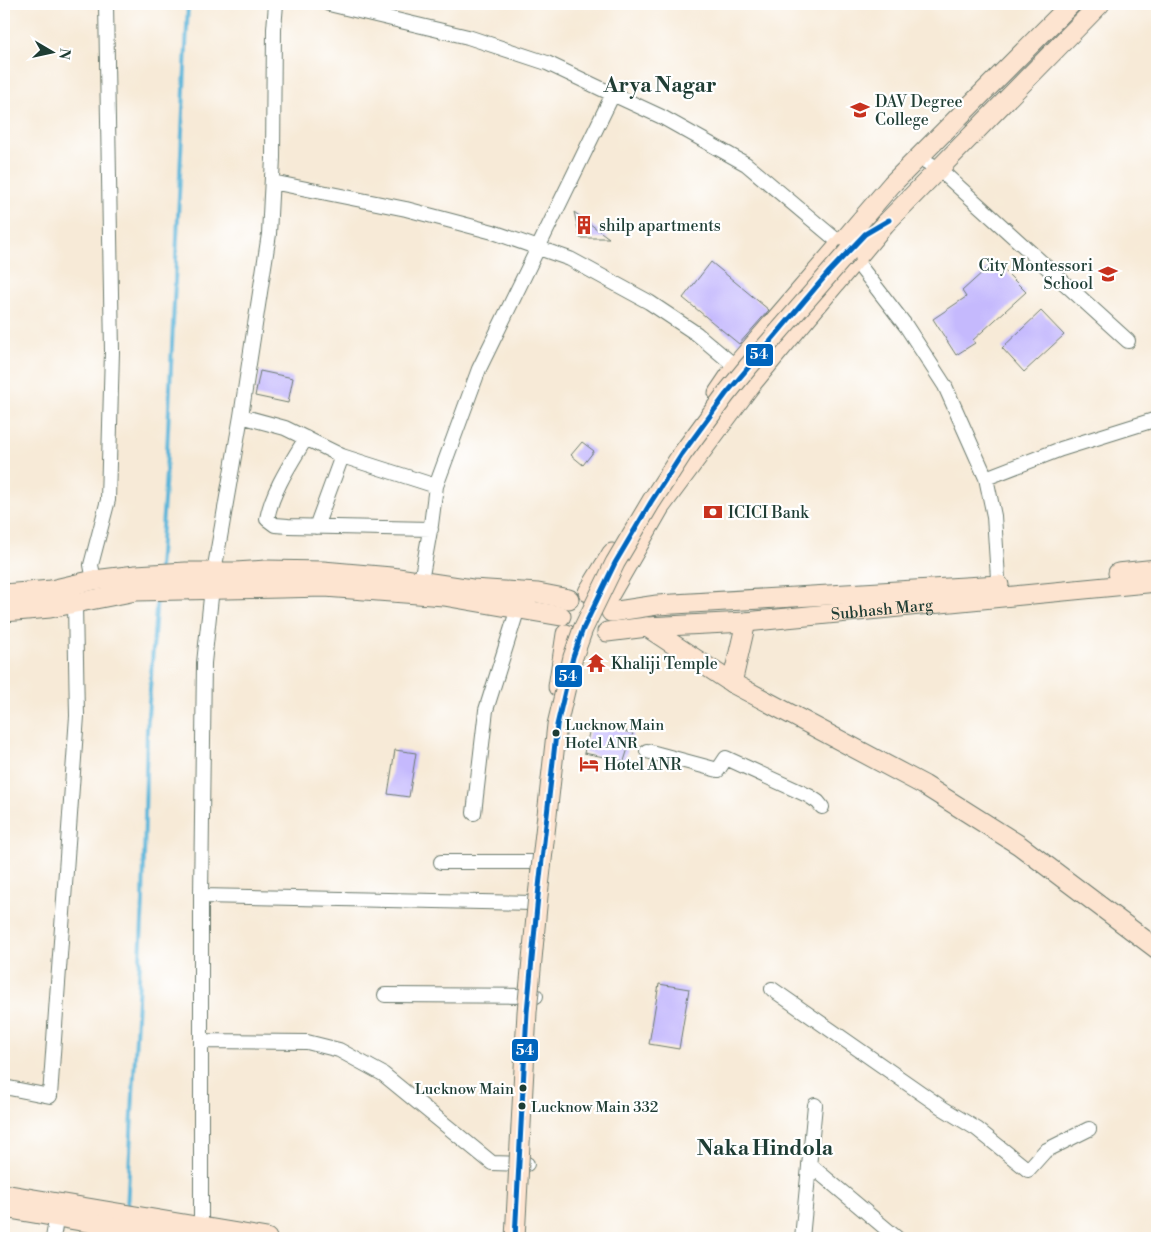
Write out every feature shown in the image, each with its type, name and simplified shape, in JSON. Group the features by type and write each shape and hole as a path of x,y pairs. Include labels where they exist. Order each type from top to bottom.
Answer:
{"main road":[{"path":"608,606 660,507 848,252 875,204 1071,4"},
{"path":"515,1238 527,1012 557,725 573,657 583,629 616,563 651,502 682,454 742,374 848,252 889,220 1100,4"},
{"path":"865,234 875,204"},
{"path":"588,592 647,494 735,367 865,234 889,220"},
{"path":"608,606 999,591 1157,569"},
{"path":"213,580 266,570 324,572 391,577 472,588 538,593 569,599"},
{"path":"4,594 51,590 94,580 136,583 213,580 444,596 561,616"},
{"name":"Subhash Marg","path":"607,632 646,627 746,622 999,591 1157,582"},
{"path":"4,612 75,604 136,583"},
{"path":"588,592 601,597 608,606 610,626 601,638 594,642 585,643 572,639 566,634 561,616 569,599 588,592"},
{"path":"732,683 746,622"},
{"path":"646,627 732,683 924,785 1019,845 1157,949"},
{"path":"524,1238 521,1164 532,903 549,735 566,634"},
{"path":"529,996 538,965 562,734 571,688 585,643"},
{"path":"508,1238 521,1164"},
{"path":"4,1194 58,1210 103,1218 200,1233 267,1238"},
{"path":"4,1208 58,1210"},
{"path":"154,1226 181,1238"}],"street":[{"path":"94,580 91,564 108,500 112,351 106,4"},
{"path":"200,1233 204,663 213,580 269,234 276,4"},
{"path":"329,4 468,37 547,64 613,94 662,118 746,164 848,252 906,326 945,386 986,478 994,516 999,591"},
{"path":"421,581 436,486 480,369 613,94"},
{"path":"918,158 940,169 1128,341"},
{"path":"272,182 406,209 493,232 570,259 649,302 698,334 753,382"},
{"path":"241,416 285,428 342,456 436,486"},
{"path":"986,478 1061,449 1157,419"},
{"path":"306,438 269,508 268,519 275,525 430,529"},
{"path":"316,527 342,456"},
{"path":"4,1087 50,1096 77,716 75,604"},
{"path":"474,813 486,710 518,608"},
{"path":"647,751 718,770 726,758 809,796 822,807"},
{"path":"441,862 536,862"},
{"path":"201,896 532,903"},
{"path":"772,989 944,1109 977,1129 1028,1170 1044,1151 1089,1129"},
{"path":"385,995 529,996"},
{"path":"201,1041 307,1042 339,1050 383,1074 492,1163 521,1164"},
{"path":"802,1238 815,1105"},
{"path":"809,1164 897,1238"},
{"path":"54,1238 58,1210"}],"building":[{"name":"shilp apartments","path":"574,212 609,238 580,238"},
{"path":"995,261 1026,292 973,340 975,343 956,355 933,319 966,297 962,291"},
{"path":"711,262 769,310 739,344 683,298"},
{"path":"1041,311 1064,335 1024,372 1002,348"},
{"path":"260,371 293,378 288,403 255,396"},
{"path":"582,442 594,451 583,465 571,455"},
{"path":"591,725 633,733 624,761 584,753"},
{"path":"395,750 416,753 409,797 388,794"},
{"path":"659,984 689,989 679,1049 649,1044"}],"waterway":[{"path":"159,568 166,473 188,4"},
{"path":"127,1210 143,902 147,730 157,595"}],"transit line":[{"name":"54","path":"515,1238 527,1012 557,725 573,657 583,629 615,563 651,502 682,454 726,394 828,273 865,234 889,220"}],"place":[{"name":"DAV Degree College","path":"860,110"},
{"name":"shilp apartments","path":"584,225"},
{"name":"City Montessori School","path":"1108,274"},
{"name":"ICICI Bank","path":"713,512"},
{"name":"Khaliji Temple","path":"596,663"},
{"name":"Lucknow Main Hotel ANR","path":"556,733"},
{"name":"Hotel ANR","path":"589,764"},
{"name":"Lucknow Main","path":"523,1088"},
{"name":"Lucknow Main 332","path":"522,1106"}],"district":[{"name":"Arya Nagar","path":"660,85"},
{"name":"Naka Hindola","path":"765,1148"}]}
